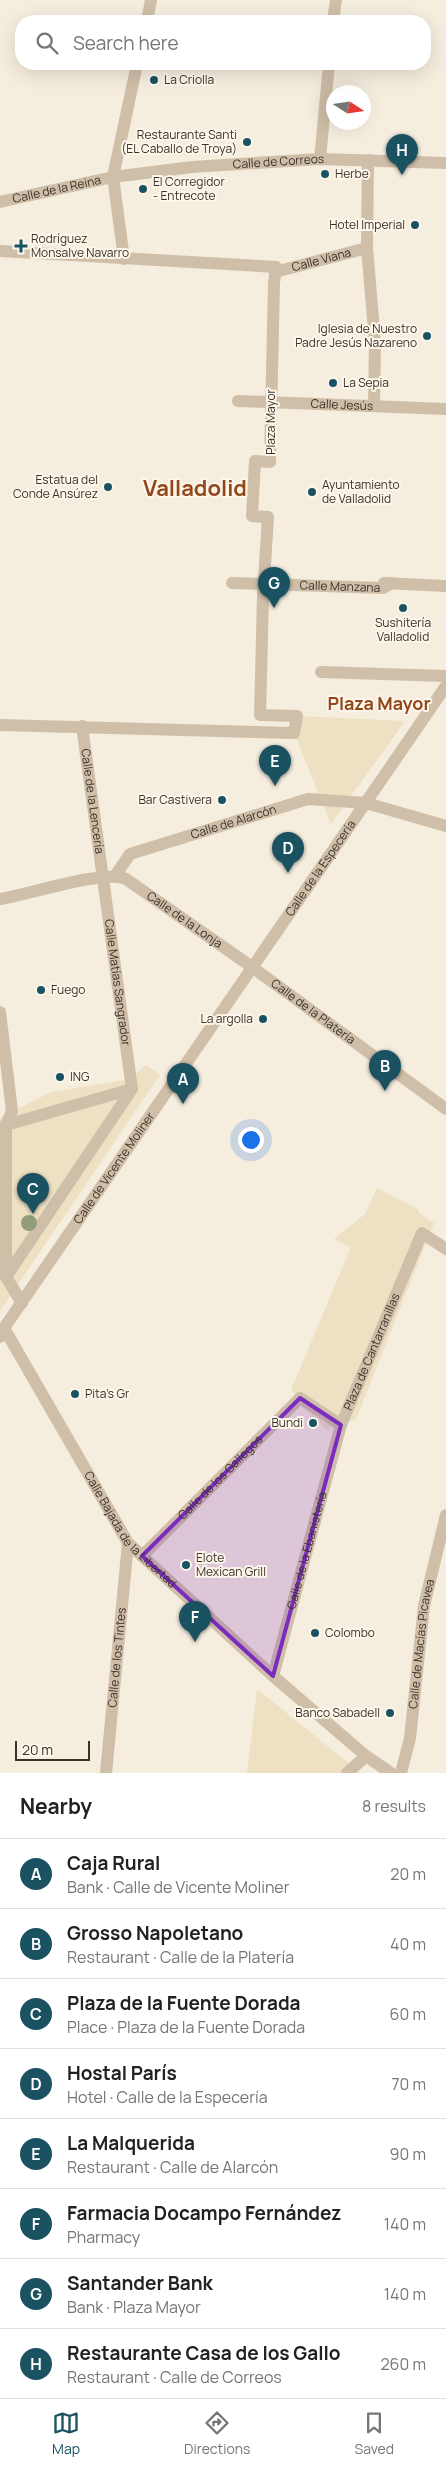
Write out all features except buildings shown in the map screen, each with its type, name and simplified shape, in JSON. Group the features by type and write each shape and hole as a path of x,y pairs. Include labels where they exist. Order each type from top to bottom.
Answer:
{"street":[{"path":"147,15 151,0"},
{"path":"335,15 336,0"},
{"path":"124,259 113,177 136,70"},
{"path":"320,159 328,70"},
{"name":"Calle de Correos","path":"113,177 192,167 320,159 446,163"},
{"path":"368,160 367,248 375,342 374,406"},
{"name":"Calle de la Reina","path":"0,202 113,177"},
{"name":"Calle Viana","path":"275,272 367,248"},
{"path":"0,251 276,267 275,272"},
{"name":"Plaza Mayor","path":"0,725 294,733 297,716 260,715 268,516 252,516 255,461 270,462 275,272"},
{"name":"Calle Jesús","path":"238,401 446,409"},
{"name":"Calle Manzana","path":"232,582 383,588 392,583 446,586"},
{"path":"312,582 392,583"},
{"path":"322,672 446,676"},
{"name":"Calle de la Especería","path":"252,967 446,686"},
{"name":"Calle de la Lencería","path":"82,726 102,876"},
{"name":"Calle de Alarcón","path":"115,876 130,854 308,799 366,803 446,826"},
{"path":"0,899 102,876 115,876"},
{"name":"Calle Matías Sangrador","path":"102,876 132,1089"},
{"name":"Calle de la Lonja","path":"115,876 126,879 252,967"},
{"name":"Calle de Vicente Moliner","path":"2,1333 252,967"},
{"name":"Calle de la Platería","path":"252,967 446,1109"},
{"path":"0,1012 12,1111 3,1126 6,1276 22,1304"},
{"path":"3,1126 132,1089"},
{"path":"6,1276 132,1089"},
{"name":"Plaza de Cantarranillas","path":"300,1398 341,1425 422,1233 446,1249"},
{"name":"Calle Bajada de la Libertad","path":"2,1333 128,1543 273,1676 366,1756 391,1773"},
{"name":"Calle de los Gallegos","path":"142,1556 300,1398"},
{"name":"Calle de la Ebanistería","path":"273,1676 341,1425"},
{"name":"Calle de Macías Picavea","path":"401,1773 410,1738 424,1606 446,1516"},
{"name":"Calle de los Tintes","path":"106,1773 128,1543"},
{"path":"347,1773 366,1756"}],"highlighted area":[{"path":"300,1398 341,1425 273,1676 142,1556"}],"shaded area":[{"path":"297,716 405,721 331,824 294,733"},
{"path":"146,1065 160,1075 0,1311 0,1118 51,1092 131,1079"},
{"path":"377,1188 419,1210 418,1212 434,1223 356,1419 327,1430 304,1409 300,1398 291,1390 351,1247 334,1239 365,1214"},
{"path":"257,1689 361,1773 247,1773"}],"place":[{"name":"La Criolla","path":"154,80"},
{"name":"Restaurante Santi (EL Caballo de Troya)","path":"247,142"},
{"name":"Herbe","path":"325,174"},
{"name":"Restaurante Casa de los Gallo","path":"402,175"},
{"name":"El Corregidor - Entrecote","path":"143,189"},
{"name":"Hotel Imperial","path":"415,225"},
{"name":"Rodríguez Monsalve Navarro","path":"21,246"},
{"name":"Iglesia de Nuestro Padre Jesús Nazareno","path":"427,336"},
{"name":"La Sepia","path":"333,383"},
{"name":"Estatua del Conde Ansúrez","path":"108,487"},
{"name":"Ayuntamiento de Valladolid","path":"312,492"},
{"name":"Santander Bank","path":"274,608"},
{"name":"Sushitería Valladolid","path":"403,608"},
{"name":"La Malquerida","path":"275,786"},
{"name":"Bar Castivera","path":"222,800"},
{"name":"Hostal París","path":"288,873"},
{"name":"Fuego","path":"41,990"},
{"name":"La argolla","path":"263,1019"},
{"name":"ING","path":"60,1077"},
{"name":"Grosso Napoletano","path":"385,1091"},
{"name":"Caja Rural","path":"183,1104"},
{"name":"Plaza de la Fuente Dorada","path":"33,1214"},
{"name":"Pita's Gr","path":"75,1394"},
{"name":"Bundi","path":"313,1423"},
{"name":"Elote Mexican Grill","path":"186,1565"},
{"name":"Colombo","path":"315,1633"},
{"name":"Farmacia Docampo Fernández","path":"195,1642"},
{"name":"Banco Sabadell","path":"390,1713"}],"district":[{"name":"Valladolid","path":"195,488"},
{"name":"Plaza Mayor","path":"379,704"}]}
